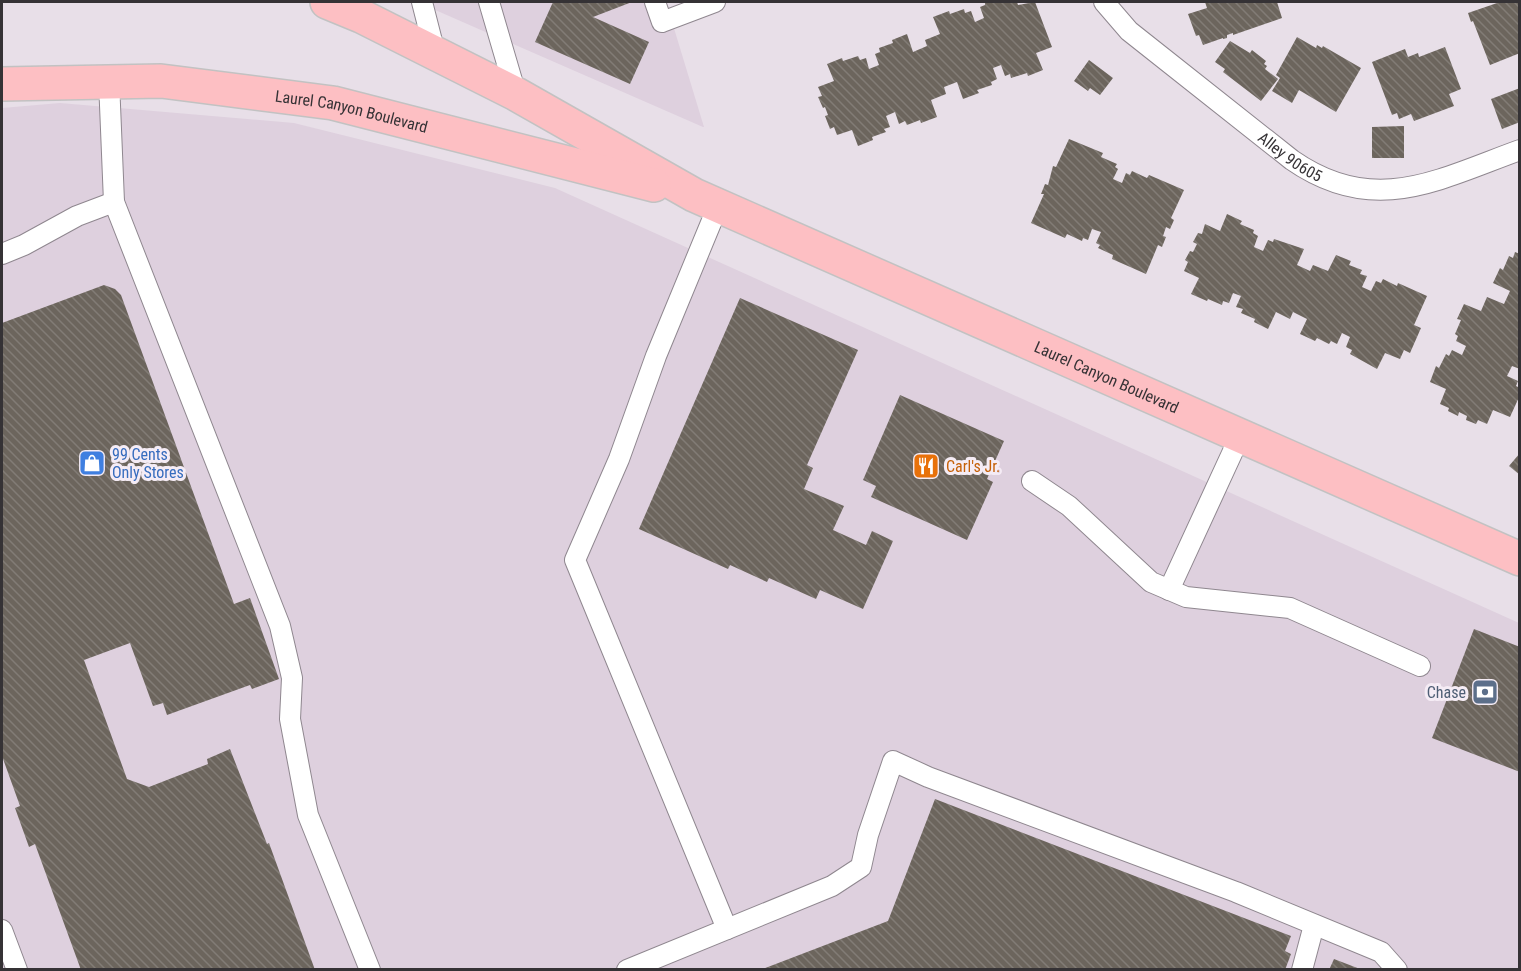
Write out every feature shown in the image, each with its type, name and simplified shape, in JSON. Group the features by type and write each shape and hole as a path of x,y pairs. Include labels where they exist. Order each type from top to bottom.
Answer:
{"main road":[{"name":"Laurel Canyon Boulevard","path":"327,2 355,9 516,94 706,201 1520,559"},
{"name":"Laurel Canyon Boulevard","path":"2,84 161,81 333,103 706,201"}],"lane":[{"path":"422,2 435,53"},
{"path":"489,2 516,94"},
{"path":"655,2 662,22 715,2"},
{"name":"Alley 90605","path":"1104,2 1129,31 1292,160 1328,181 1371,190 1403,189 1422,185 1520,150"},
{"path":"109,81 114,202 280,626 292,678 290,719 308,815 370,969"},
{"path":"706,201 656,356 619,459 575,561 727,929"},
{"path":"2,254 24,245 77,216 114,202"},
{"path":"1170,590 1240,436"},
{"path":"1032,481 1069,506 1151,582 1186,597 1290,608 1420,666"},
{"path":"627,969 832,886 861,867 868,835 893,761 928,777 1236,892 1381,952 1397,969"},
{"path":"1302,969 1314,925"},
{"path":"2,930 17,969"}],"shaded area":[{"path":"417,2 666,2 704,127 703,127"},
{"path":"60,103 294,123 555,188 1519,623 1519,969 2,970 2,108"}],"building":[{"path":"553,2 632,2 593,17 649,42 630,84 535,42"},
{"path":"987,2 1017,2 1018,5 1035,2 1052,47 1036,53 1043,70 1028,76 1027,73 1011,78 1010,74 1005,76 1001,65 993,68 997,79 991,82 992,85 977,90 979,93 963,99 957,82 944,87 946,94 931,100 937,117 907,125 905,121 899,124 895,112 886,116 890,127 884,129 886,132 858,146 852,130 837,135 834,127 830,129 825,116 828,115 825,107 823,108 818,97 822,96 818,87 834,81 827,64 842,58 843,61 858,56 860,60 866,58 869,69 879,65 875,54 880,52 879,48 907,34 913,52 927,46 925,40 940,34 933,17 949,11 950,14 964,9 965,13 971,11 975,22 984,18 980,7"},
{"path":"1205,2 1277,2 1282,18 1203,45 1199,35 1196,36 1188,14 1207,8"},
{"path":"1500,2 1520,2 1520,53 1490,65 1468,13"},
{"path":"1297,37 1316,48 1317,45 1322,48 1323,46 1361,68 1336,112 1299,90 1292,103 1272,91 1280,78 1276,75"},
{"path":"1230,41 1250,53 1252,50 1266,61 1265,69 1278,79 1261,101 1223,72 1225,69 1215,62"},
{"path":"1445,47 1461,89 1449,94 1454,106 1414,121 1411,114 1399,119 1397,113 1392,115 1372,62 1405,49 1408,57 1418,53 1419,57"},
{"path":"1089,60 1113,78 1100,95 1090,88 1088,91 1074,81"},
{"path":"1520,88 1520,122 1502,129 1491,99"},
{"path":"1404,126 1404,158 1372,158 1372,127"},
{"path":"1069,139 1103,153 1101,157 1117,164 1115,167 1118,169 1113,179 1122,183 1126,173 1130,175 1132,171 1147,178 1149,175 1184,190 1171,218 1174,220 1170,229 1166,227 1163,236 1166,237 1162,247 1158,245 1146,274 1112,259 1113,255 1098,248 1100,245 1096,243 1101,232 1092,229 1088,240 1083,238 1082,241 1067,234 1065,238 1031,223 1044,194 1041,194 1045,184 1048,185 1053,166 1056,167"},
{"path":"1227,214 1242,221 1240,224 1254,230 1253,233 1258,236 1254,247 1263,251 1268,240 1273,242 1274,239 1304,249 1297,265 1310,271 1313,265 1328,271 1336,255 1351,261 1349,265 1362,270 1360,274 1367,276 1362,287 1371,291 1376,281 1381,283 1383,279 1427,296 1414,325 1421,328 1410,353 1404,350 1400,359 1385,353 1377,369 1350,354 1352,350 1346,347 1350,337 1342,333 1337,344 1331,341 1329,344 1317,338 1315,341 1300,334 1307,319 1293,312 1290,319 1276,312 1268,329 1254,322 1255,319 1241,313 1243,309 1236,307 1241,296 1233,293 1229,303 1223,301 1222,305 1191,294 1199,278 1184,271 1188,262 1185,260 1197,244 1193,242 1198,233 1202,234 1205,224 1220,231"},
{"path":"1515,252 1520,254 1520,369 1512,366 1507,376 1518,381 1516,386 1520,388 1520,395 1510,417 1493,410 1487,424 1478,420 1476,424 1466,420 1467,416 1459,412 1458,416 1440,404 1446,389 1430,382 1436,366 1439,368 1446,354 1449,356 1452,350 1462,355 1466,346 1456,341 1458,336 1455,334 1461,320 1457,319 1464,304 1481,311 1487,297 1504,304 1510,291 1493,283 1500,268 1503,270 1509,256 1513,258"},
{"path":"104,285 115,289 121,295 234,604 250,598 279,679 252,689 250,685 167,715 163,703 153,706 130,643 84,660 127,779 149,787 208,764 207,759 230,749 267,844 269,843 315,970 81,970 35,844 29,847 15,808 20,806 2,756 2,323"},
{"path":"740,298 858,350 807,465 813,468 804,489 844,506 833,530 866,545 872,531 893,541 863,609 820,590 816,599 769,578 767,582 730,565 728,569 639,529"},
{"path":"900,395 1004,441 987,479 993,482 967,540 871,497 876,486 863,480"},
{"path":"1520,453 1520,475 1509,466"},
{"name":"Chase","path":"1474,629 1520,647 1520,772 1432,738"},
{"path":"935,799 1291,936 1285,951 1291,954 1285,970 760,970 888,921"},
{"path":"1334,959 1360,969 1360,970 1329,970"}],"place":[{"name":"99 Cents Only Stores","path":"92,463"},
{"name":"Carl's Jr.","path":"926,466"},
{"name":"Chase","path":"1485,692"}]}
